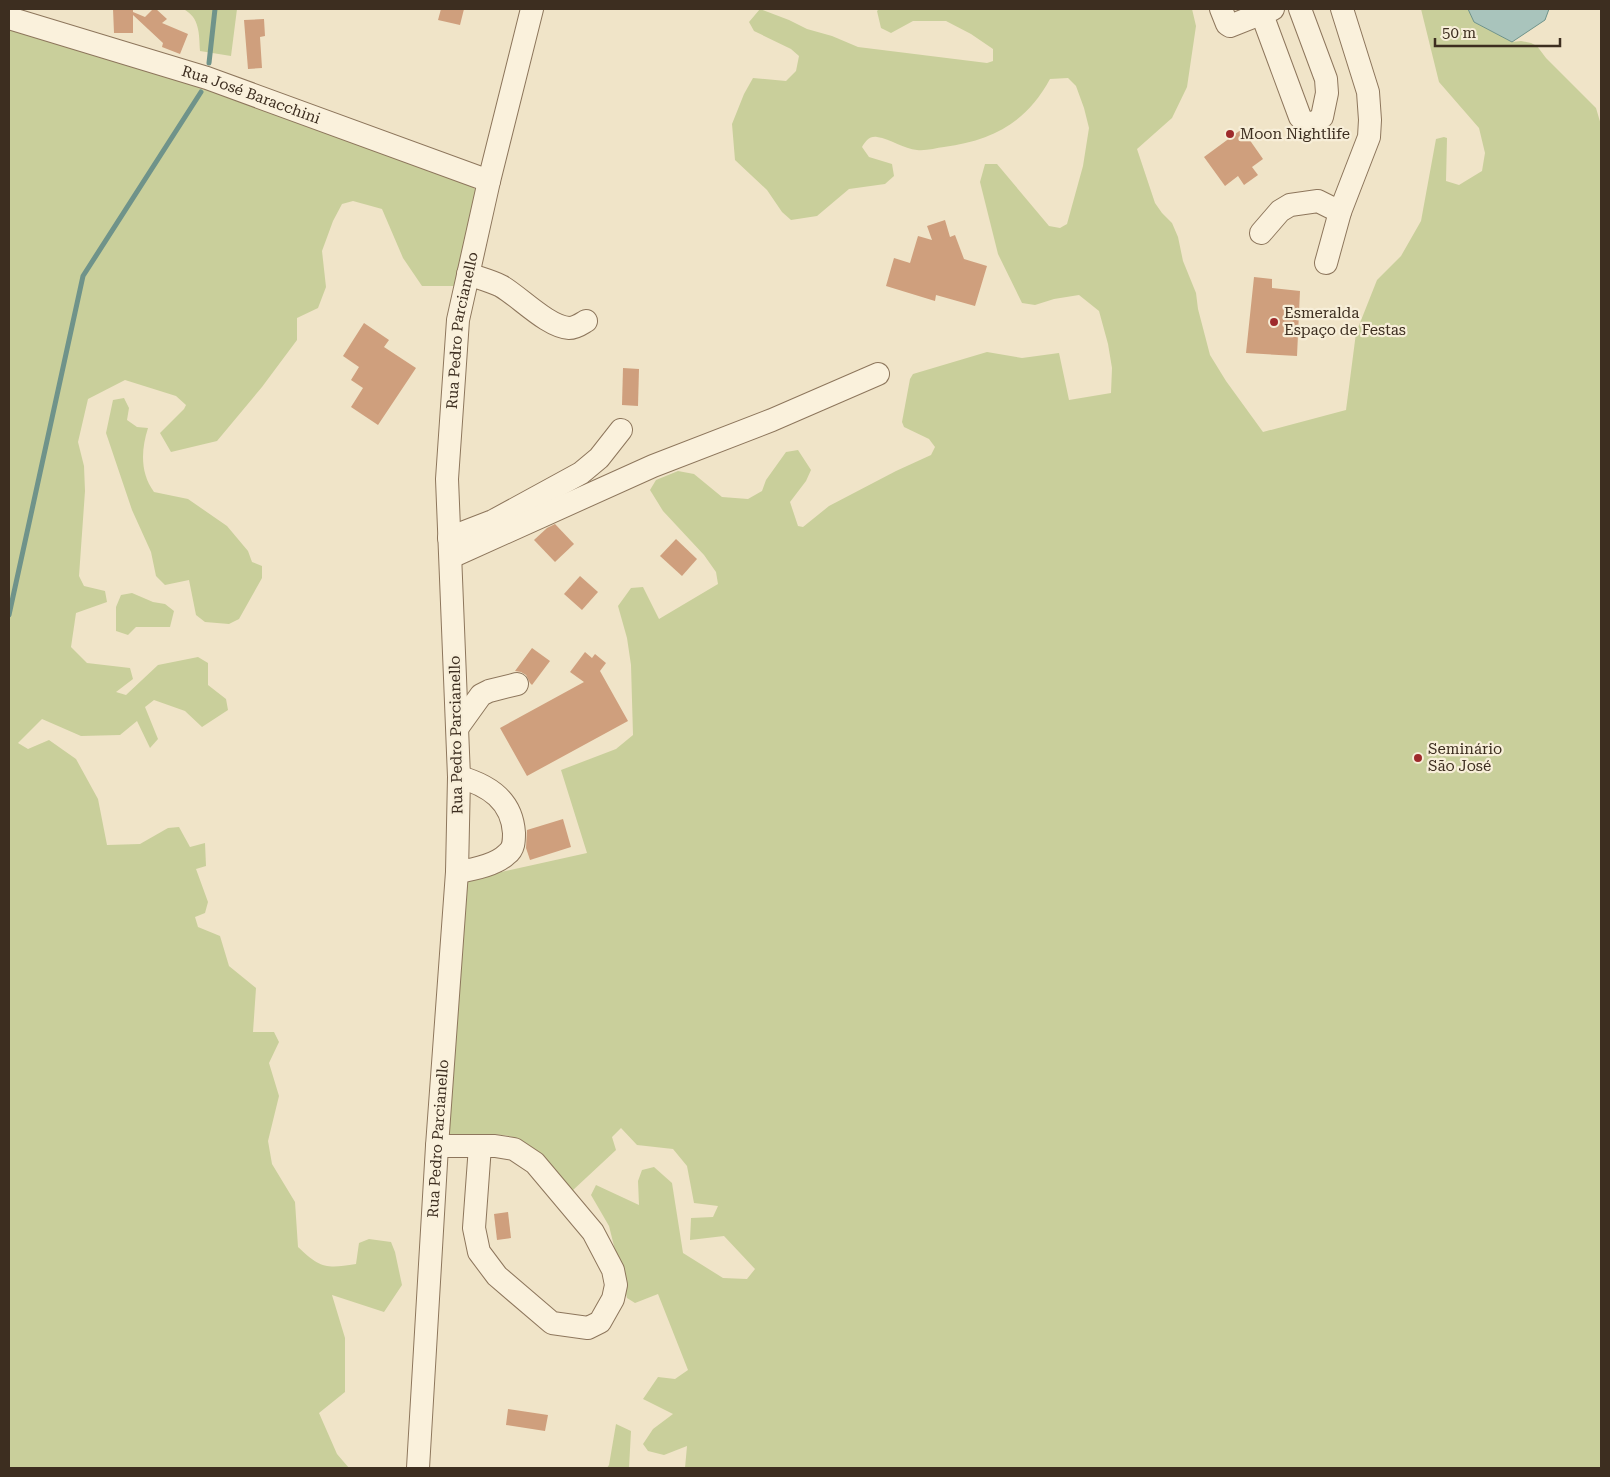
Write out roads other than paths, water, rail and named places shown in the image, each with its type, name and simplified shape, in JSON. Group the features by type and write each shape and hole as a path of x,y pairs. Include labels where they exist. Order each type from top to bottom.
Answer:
{"street":[{"name":"Rua Pedro Parcianello","path":"418,1468 437,1146 457,872 460,777 447,479 458,330 468,274 489,181 532,9"},
{"path":"1221,9 1227,24 1230,26 1265,10 1300,117 1308,124 1314,123 1322,117 1328,88 1300,9"},
{"path":"1326,263 1340,212 1369,137 1368,92 1342,9"},
{"name":"Rua José Baracchini","path":"9,18 207,78 489,181"},
{"path":"1261,233 1280,212 1290,205 1318,201 1340,212"},
{"path":"468,274 499,285 520,298 540,315 567,328 578,326 586,320"},
{"path":"450,547 772,420 878,374"},
{"path":"450,547 581,473 599,458 621,430"},
{"path":"458,727 481,695 489,690 517,684"},
{"path":"457,872 473,870 494,862 507,854 514,843 513,820 506,806 493,791 472,780 460,777"},
{"path":"437,1146 480,1146 496,1146 514,1149 535,1163 593,1232 613,1270 616,1285 612,1299 600,1322 588,1328 552,1324 497,1276 478,1252 474,1228 480,1146"}],"water":[{"path":"1468,9 1549,9 1545,20 1512,42 1474,22"}],"waterway":[{"path":"209,63 215,9"},
{"path":"9,615 83,276 201,92"}],"place":[{"name":"Moon Nightlife","path":"1230,134"},
{"name":"Esmeralda Espaço de Festas","path":"1274,322"},
{"name":"Seminário São José","path":"1418,758"}]}
